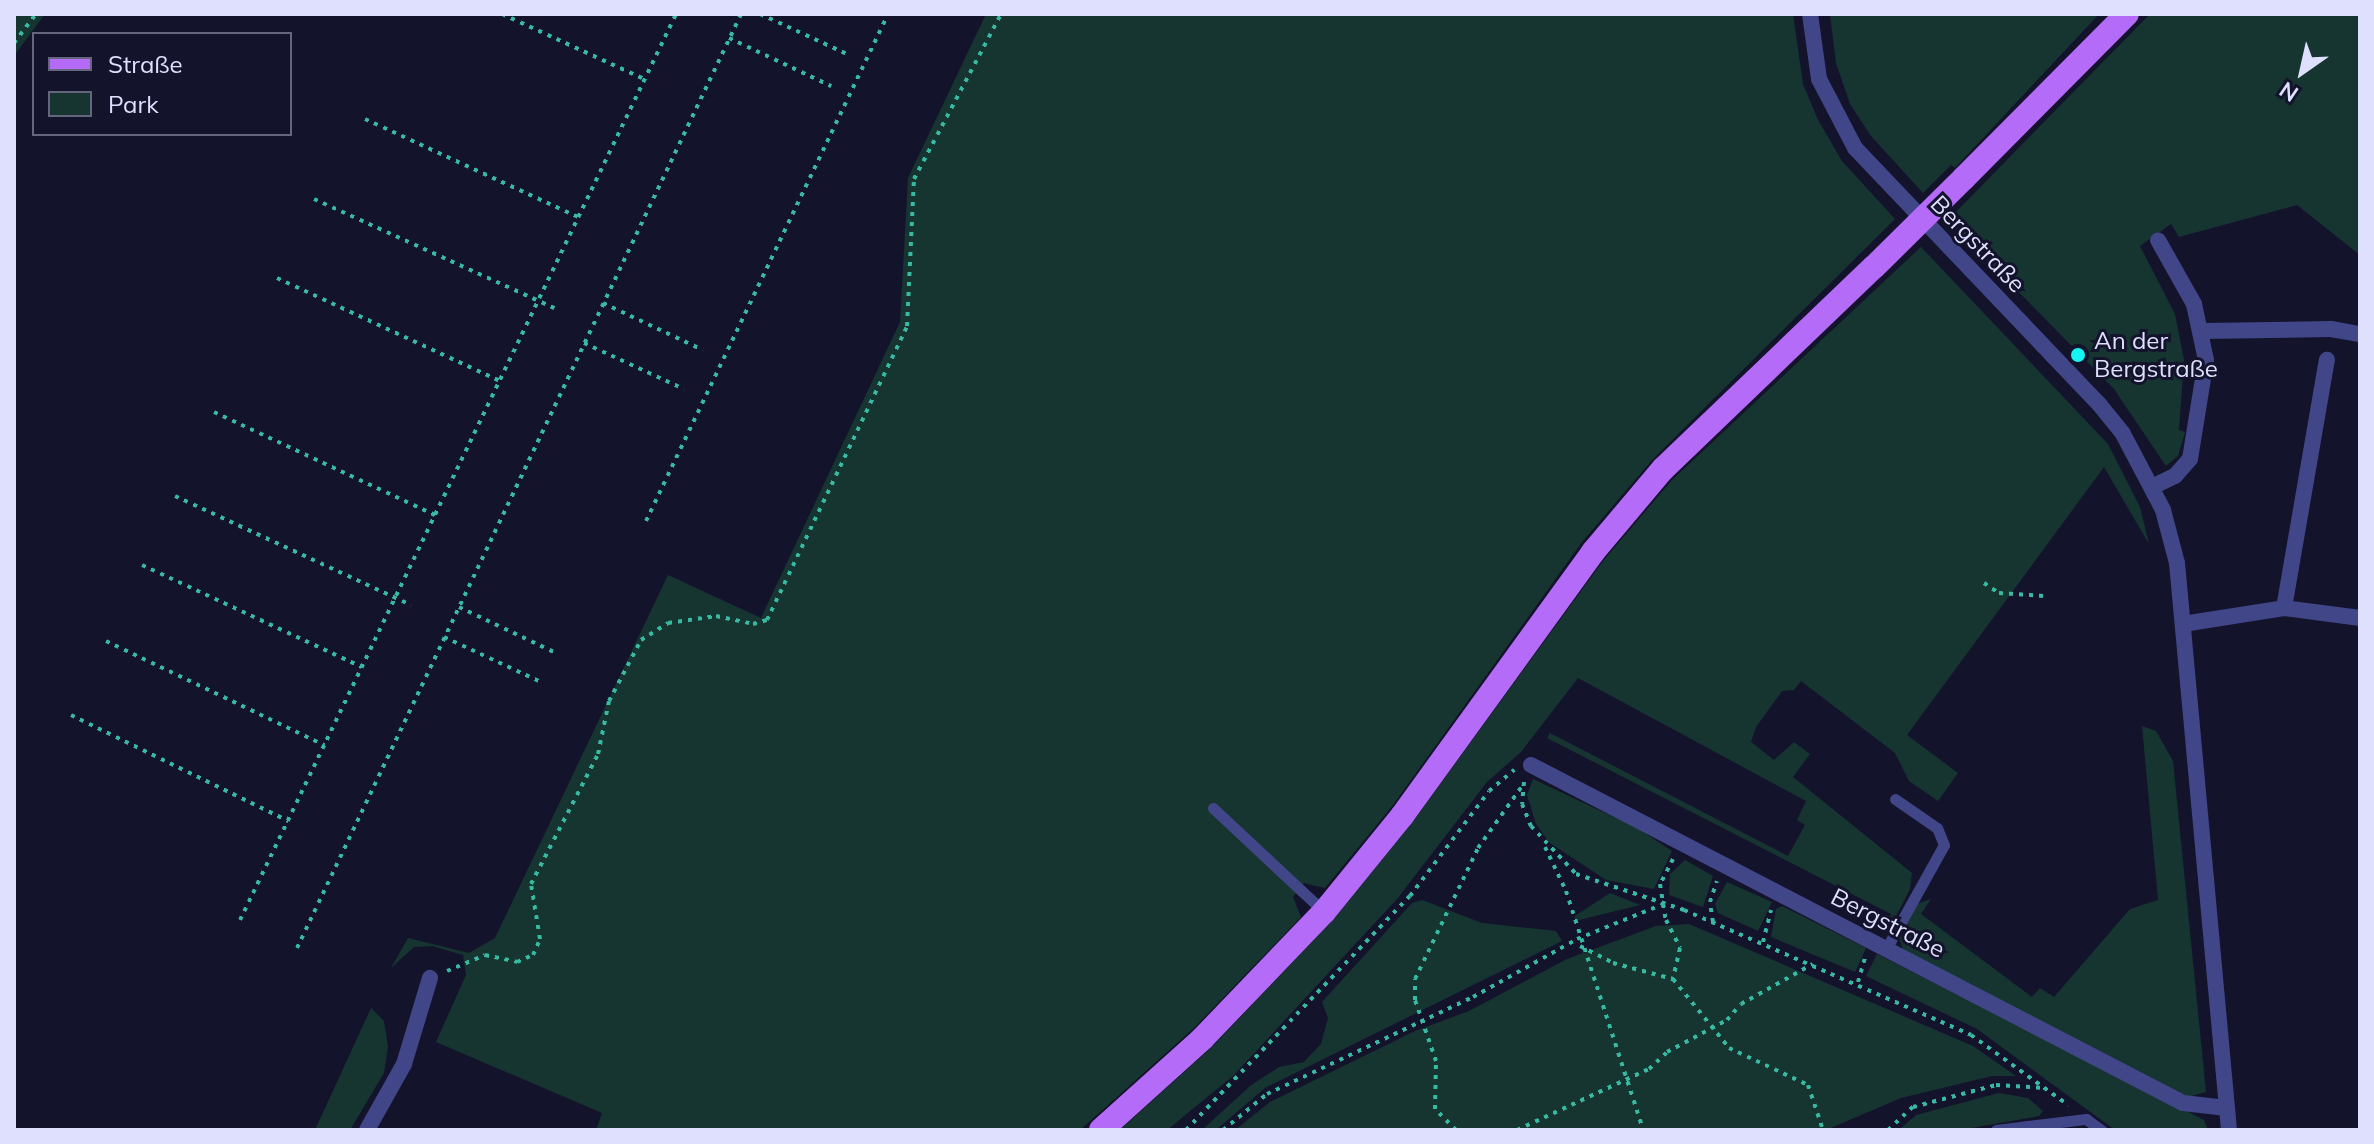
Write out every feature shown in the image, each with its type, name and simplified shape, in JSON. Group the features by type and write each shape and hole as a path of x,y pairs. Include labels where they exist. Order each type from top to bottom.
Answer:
{"main road":[{"path":"1101,1130 1203,1038 1324,912 1402,816 1593,552 1663,469 1874,267 2127,14"}],"street":[{"name":"Bergstraße","path":"1810,14 1819,79 1855,148 2099,404 2123,434 2152,487 2177,563 2229,1130"},
{"path":"2152,487 2183,469 2195,446 2205,384 2203,331 2181,277 2158,240"},
{"path":"2203,331 2331,329 2360,334"},
{"path":"2284,608 2327,360"},
{"path":"2183,624 2284,608 2360,618"},
{"name":"Bergstraße","path":"1531,765 2183,1103 2227,1108"},
{"path":"367,1130 404,1064 430,978"}],"lane":[{"path":"1881,947 1944,845 1937,828 1895,799"},
{"path":"1213,808 1324,912"},
{"path":"1996,1130 2086,1119 2101,1130"}],"path":[{"path":"14,43 36,14"},
{"path":"502,14 644,79"},
{"path":"240,920 676,14"},
{"path":"297,948 741,14"},
{"path":"760,14 847,54"},
{"path":"646,521 888,14"},
{"path":"430,978 485,955 517,962 533,955 540,939 531,884 598,754 609,701 641,640 668,623 716,616 753,624 767,620 907,326 914,179 1001,14"},
{"path":"729,38 831,86"},
{"path":"365,119 578,217"},
{"path":"314,199 554,308"},
{"path":"277,278 500,381"},
{"path":"603,303 703,350"},
{"path":"584,343 684,389"},
{"path":"214,412 435,515"},
{"path":"175,496 411,605"},
{"path":"142,565 362,667"},
{"path":"1984,583 1999,593 2044,596"},
{"path":"459,607 556,653"},
{"path":"444,637 541,682"},
{"path":"106,641 324,745"},
{"path":"71,715 288,821"},
{"path":"1456,1130 1435,1109 1436,1061 1415,1000 1415,979 1478,848 1523,785 1531,765"},
{"path":"1186,1130 1410,896 1489,791 1515,769 1531,765"},
{"path":"1523,785 1522,804 1566,891 1577,939 1628,1077 1643,1130"},
{"path":"1673,979 1680,948 1663,905 1660,884 1684,844"},
{"path":"1544,845 1576,874 1763,942 1971,1035 2048,1088 2086,1119"},
{"path":"1713,922 1710,902 1724,865"},
{"path":"1763,942 1772,907 1782,895"},
{"path":"1223,1130 1267,1094 1424,1019 1577,939 1663,905"},
{"path":"1580,946 1613,963 1673,979 1710,1029 1756,1065 1792,1074 1808,1085 1823,1130"},
{"path":"1858,982 1866,956 1881,947"},
{"path":"1517,1130 1628,1077 1710,1029 1741,1004 1814,963"},
{"path":"1888,1130 1913,1107 1927,1103 1996,1085 2048,1088"}],"green space":[{"path":"14,14 45,14 14,56"},
{"path":"986,14 1793,14 1803,84 1818,120 1842,161 1895,219 1653,459 1582,542 1393,805 1325,888 1304,883 1293,897 1301,917 1195,1027 1080,1130 596,1130 602,1113 436,1042 466,975 463,955 432,946 414,947 391,968 408,938 469,953 495,938 668,575 761,618 900,322 908,178"},
{"path":"1830,14 2099,14 1955,168 1951,165 1923,193 1871,136 1850,104 1836,63"},
{"path":"2150,14 2360,14 2360,255 2297,205 2179,237 2171,224 2140,246 2175,314 2184,360 2179,430 2185,432 2178,456 2166,466 2114,389 1948,220"},
{"path":"1921,247 2108,444 2140,507 2149,544 2104,467 1907,735 1958,773 1938,801 1909,781 1895,753 1801,681 1794,690 1782,691 1756,727 1751,742 1774,760 1794,742 1810,754 1793,777 1912,873 1910,889 1889,930 1883,932 1891,914 1547,738 1550,733 1788,856 1805,825 1797,820 1806,801 1578,678 1521,752 1487,782 1397,899 1233,1076 1167,1130 1120,1130 1211,1048 1334,919 1412,823 1603,561 1672,480"},
{"path":"2142,726 2156,731 2173,761 2206,1092 2184,1098 1903,950 1899,937 1914,905 1931,899 1921,914 2032,997 2040,988 2054,997 2130,909 2158,900"},
{"path":"1533,779 1639,829 1672,851 1654,889 1606,880 1550,843 1536,824 1527,795"},
{"path":"1685,860 1713,876 1703,907 1669,895 1670,874"},
{"path":"1727,882 1772,902 1758,931 1718,913 1715,904"},
{"path":"1610,893 1640,905 1575,921 1575,916"},
{"path":"1422,900 1482,923 1556,931 1562,941 1265,1088 1216,1130 1202,1130 1250,1086 1279,1067 1304,1062 1321,1044 1328,1018 1322,1002 1412,903"},
{"path":"1782,906 1866,948 1855,972 1771,937 1776,909"},
{"path":"1689,924 1973,1046 2016,1076 1992,1076 1901,1098 1826,1130 1235,1130 1270,1102 1415,1031 1469,1011 1567,959 1656,926"},
{"path":"1877,954 2204,1120 2208,1130 2115,1130 1977,1029 1866,976"},
{"path":"371,1008 384,1021 388,1047 384,1073 350,1130 315,1130"},
{"path":"1999,1093 2028,1098 2043,1111 2039,1116 1960,1130 1899,1130 1916,1115"}],"place":[{"name":"An der Bergstraße","path":"2078,355"}]}
